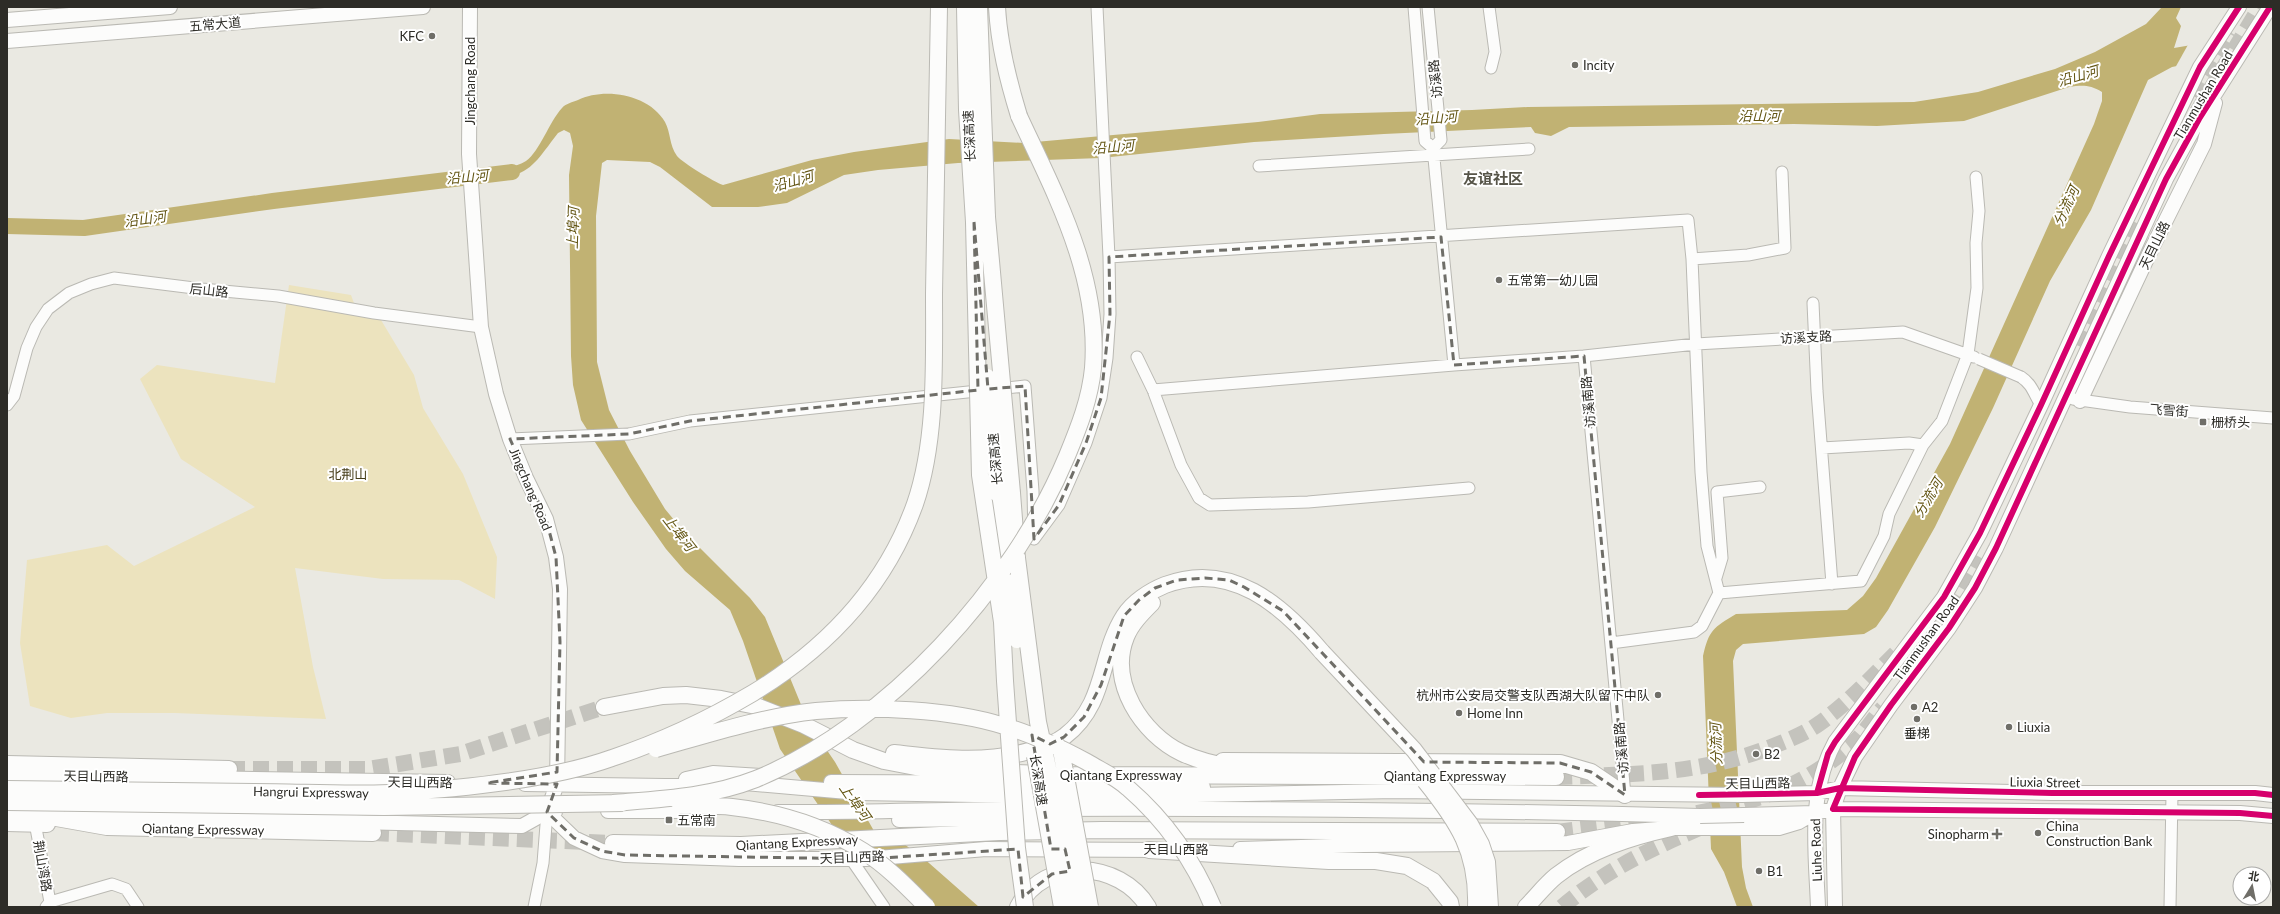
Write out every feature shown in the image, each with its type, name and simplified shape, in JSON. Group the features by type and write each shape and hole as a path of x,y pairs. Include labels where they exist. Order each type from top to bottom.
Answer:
{"highway":[{"path":"612,758 733,705 778,678 816,649 858,607 893,553 915,503 925,461 932,408 939,7"},
{"name":"长深高速","path":"965,7 974,110 980,220 1005,494 1007,578 1046,823 1062,907"},
{"name":"长深高速","path":"974,110 979,7"},
{"path":"613,803 684,798 726,790 782,767 848,726 894,690 986,594 1043,510 1084,416 1092,369 1093,326 1086,279 1068,223 1019,116 1006,74 999,37 997,7"},
{"path":"980,220 980,475 1002,622 1017,840 1025,907"},
{"name":"长深高速","path":"1005,494 1017,558 1038,722 1078,907"},
{"path":"823,735 891,753 973,760 1012,756 1041,748 1064,737 1084,717 1101,685 1112,646 1124,616 1139,600 1155,588 1177,580 1205,578 1229,580 1265,598 1283,611 1304,630 1319,655 1431,788 1464,837 1472,858 1477,885 1476,907"},
{"path":"1306,776 1237,769 1215,764 1182,753 1158,736 1139,716 1125,691 1120,666 1126,637 1138,616 1154,601 1176,591 1192,587 1211,587 1238,594 1271,614 1288,628 1319,655 1414,750 1466,818 1481,844 1487,862 1490,907"},
{"name":"Qiantang Expressway","path":"604,707 663,696 686,695 722,699 756,706 804,725 853,750 884,761 931,770 1065,775 1556,777"},
{"path":"612,758 637,755 733,727 816,711 892,709 963,717 1003,725 1033,736 1073,754 1127,787 1162,822 1188,856 1213,907"},
{"path":"1038,722 1061,750 1090,907"},
{"path":"1182,753 1224,761 1560,763 1591,772 1625,795"},
{"name":"Hangrui Expressway","path":"7,789 385,793 453,788 525,778 576,769 612,758"},
{"path":"7,764 229,768"},
{"name":"Hangrui Expressway","path":"7,802 384,807 613,803"},
{"path":"613,803 732,807 789,817 828,832 864,851 899,879 927,907"},
{"name":"Qiantang Expressway","path":"7,823 34,819 107,827 373,833"},
{"path":"1526,907 1556,876 1589,857 1636,836 1671,828"},
{"name":"Qiantang Expressway","path":"613,843 741,845 999,832 1102,830 1557,832"},
{"path":"1149,850 1329,861 1376,861 1407,866 1433,881 1450,902 1451,907"},
{"path":"1018,907 1022,899 1034,887 1052,874 1071,870 1090,870 1107,874 1128,885 1144,900 1148,907"}],"main road":[{"path":"7,20 170,7"},
{"name":"五常大道","path":"7,41 423,7"},
{"name":"Jingchang Road","path":"470,7 469,154 481,327 496,394 510,439 526,478 546,519 556,557 560,589 557,784 547,812"},
{"name":"Tianmushan Road","path":"1817,793 1828,754 1834,742 1944,597 1980,533 2041,405 2109,256 2200,67 2239,7"},
{"name":"Tianmushan Road","path":"1833,809 1840,788 1855,757 1891,705 1949,628 1975,588 1996,548 2166,179 2220,87 2270,7"},
{"name":"天目山路","path":"2080,401 2151,250 2204,144 2220,87"},
{"name":"天目山西路","path":"7,775 665,786 747,783 1087,797 1332,794 1395,791 1625,795 1742,795 1817,793"},
{"name":"Liuxia Street","path":"1817,793 1840,788 2172,794 2255,793 2273,795"},
{"name":"Liuhe Road","path":"1817,793 1814,813 1818,907"},
{"name":"天目山西路","path":"7,814 34,819 522,826 547,812 640,810 827,813 870,816 1030,809 1486,810 1701,822 1746,821 1814,813 1833,809"},
{"path":"1833,809 2240,813 2273,816"},
{"name":"Liuhe Road","path":"1833,809 1835,907"},
{"name":"天目山西路","path":"547,812 574,838 602,852 625,855 684,857 851,859 986,849 1149,850 1568,843 1633,831 1671,828 1701,822"}],"street":[{"path":"510,439 629,434 690,421 1025,386 1033,491 1034,539 1059,505 1086,443 1101,398 1110,314 1109,257 1097,7"},
{"path":"1414,7 1422,110 1433,146 1454,365"},
{"name":"访溪路","path":"1428,7 1438,109 1433,146"},
{"path":"1489,7 1495,52 1491,68"},
{"path":"1259,166 1433,146 1529,149"},
{"path":"1692,259 1748,255 1785,248 1782,172"},
{"path":"1719,593 1861,581 1884,536 1889,514 1923,445 1942,421 1968,354 1978,288 1976,243 1979,211 1976,177"},
{"path":"1109,257 1441,237 1688,220 1692,259 1701,472 1707,546 1719,593 1702,626 1694,632 1611,643"},
{"name":"后山路","path":"7,405 14,396 27,348 36,327 48,309 68,293 91,284 114,278 202,289 278,296 374,313 481,327"},
{"path":"1813,303 1817,391 1832,584"},
{"name":"访溪支路","path":"1584,356 1696,344 1903,332 1968,354 2021,377 2030,383 2034,394 2041,405"},
{"path":"1153,390 1454,365 1584,356"},
{"name":"访溪南路","path":"1584,356 1625,795"},
{"path":"1137,357 1153,390 1181,465 1199,498 1210,505 1308,502 1469,488"},
{"name":"飞雪街","path":"2065,397 2080,401 2130,407 2273,418"},
{"path":"1822,448 1909,443 1923,445"},
{"path":"1716,579 1722,558 1717,492 1760,487"},
{"path":"2170,907 2172,794"},
{"path":"534,907 543,863 547,812"},
{"name":"荆山湾路","path":"34,819 48,905"},
{"path":"851,859 884,907"},
{"path":"48,905 112,884 126,889 138,907"}],"highlighted area":[{"path":"974,222 988,389 1025,386 1034,539 1059,505 1086,443 1101,398 1110,314 1109,257 1441,237 1454,365 1584,356 1625,795 1591,772 1560,763 1424,762 1283,611 1244,587 1229,580 1205,578 1177,580 1155,588 1139,600 1124,616 1101,685 1084,717 1064,737 1050,744 1032,735 1051,849 1065,849 1070,871 1052,874 1023,897 1018,849 866,859 625,855 602,851 574,838 547,812 557,784 487,783 557,772 560,642 556,557 546,519 510,439 629,434 690,421 978,390"}],"green space":[{"name":"北荆山","path":"289,285 351,295 358,314 381,320 414,375 423,408 463,474 497,557 495,599 459,580 383,579 295,568 313,667 326,719 175,713 107,713 71,718 30,706 20,643 27,560 107,545 134,566 255,507 181,459 140,379 157,365 275,383"}],"water":[{"path":"2162,7 2181,7 2176,18 2181,26 2174,48 2273,31 2273,47 2172,67 2148,80 2091,210 2050,281 1993,408 1935,527 1888,610 1876,627 1864,634 1743,644 1736,650 1733,661 1742,867 1746,888 1753,907 1737,907 1724,872 1711,849 1703,656 1707,640 1713,630 1736,614 1847,610 1863,596 1876,578 1950,444 2094,124 2102,101 2102,92 2086,86 2069,87 1964,121 1877,126 1794,124 1569,127 1551,136 1535,133 1531,127 1254,142 1101,158 958,163 878,170 844,175 787,203 758,207 712,207 660,167 650,162 607,160 602,163 596,216 597,362 609,410 630,451 665,509 684,532 750,598 765,617 809,724 835,762 874,831 901,842 921,856 979,907 922,907 834,828 780,749 743,641 730,610 685,571 666,549 633,502 581,420 573,385 571,356 569,175 573,146 570,133 564,130 558,133 537,160 524,171 505,179 491,182 490,168 518,165 526,161 531,156 563,107 569,103 600,94 613,94 637,99 658,112 665,122 674,152 677,156 699,172 723,185 812,160 854,152 949,139 1024,143 1258,122 1320,114 1528,107 1914,102 1978,92 2055,69 2095,52 2146,24"}],"pier":[{"path":"2273,29 2272,49 2175,68 2189,43"}],"waterway":[{"name":"沿山河","path":"7,226 84,228 273,201 512,172"}],"tunnel":[{"path":"2197,112 2260,7"},
{"path":"2192,95 2230,32"},
{"path":"2081,347 2140,219"},
{"path":"1953,611 1983,559"},
{"path":"1556,777 1639,774 1691,768 1744,756 1771,747 1802,734 1831,715 1851,698 1898,651"},
{"path":"229,769 368,769 460,754 604,707"},
{"path":"1697,813 1759,798 1796,783 1831,761 1854,743 1883,708"},
{"path":"1557,832 1668,818"},
{"path":"1562,907 1595,882 1629,861 1702,827"},
{"path":"373,833 613,843"}],"cycle path":[{"path":"1817,793 1828,754 1835,742 1944,597 1980,533 2041,405 2109,256 2200,67 2239,7"},
{"path":"2270,7 2199,119 2166,179 1996,548 1975,588 1949,628 1891,705 1855,757 1833,809 2240,813 2273,816"},
{"path":"1699,795 1817,793 1840,788 2052,793 2255,793 2273,795"}],"place":[{"name":"KFC","path":"432,36"},
{"name":"Incity","path":"1575,65"},
{"name":"五常第一幼儿园","path":"1499,280"},
{"name":"栅桥头","path":"2203,422"},
{"name":"杭州市公安局交警支队西湖大队留下中队","path":"1658,695"},
{"name":"A2","path":"1914,707"},
{"name":"Home Inn","path":"1459,713"},
{"name":"垂梯","path":"1917,719"},
{"name":"Liuxia","path":"2009,727"},
{"name":"B2","path":"1756,754"},
{"name":"五常南","path":"669,820"},
{"name":"China Construction Bank","path":"2038,833"},
{"name":"Sinopharm","path":"1997,834"},
{"name":"B1","path":"1759,871"}],"district":[{"name":"友谊社区","path":"1493,179"}],"water label":[{"name":"分流河","path":"2066,206"},
{"name":"上埠河","path":"573,228"},
{"name":"分流河","path":"1928,498"},
{"name":"上埠河","path":"679,533"},
{"name":"分流河","path":"1716,744"},
{"name":"上埠河","path":"855,802"}]}
